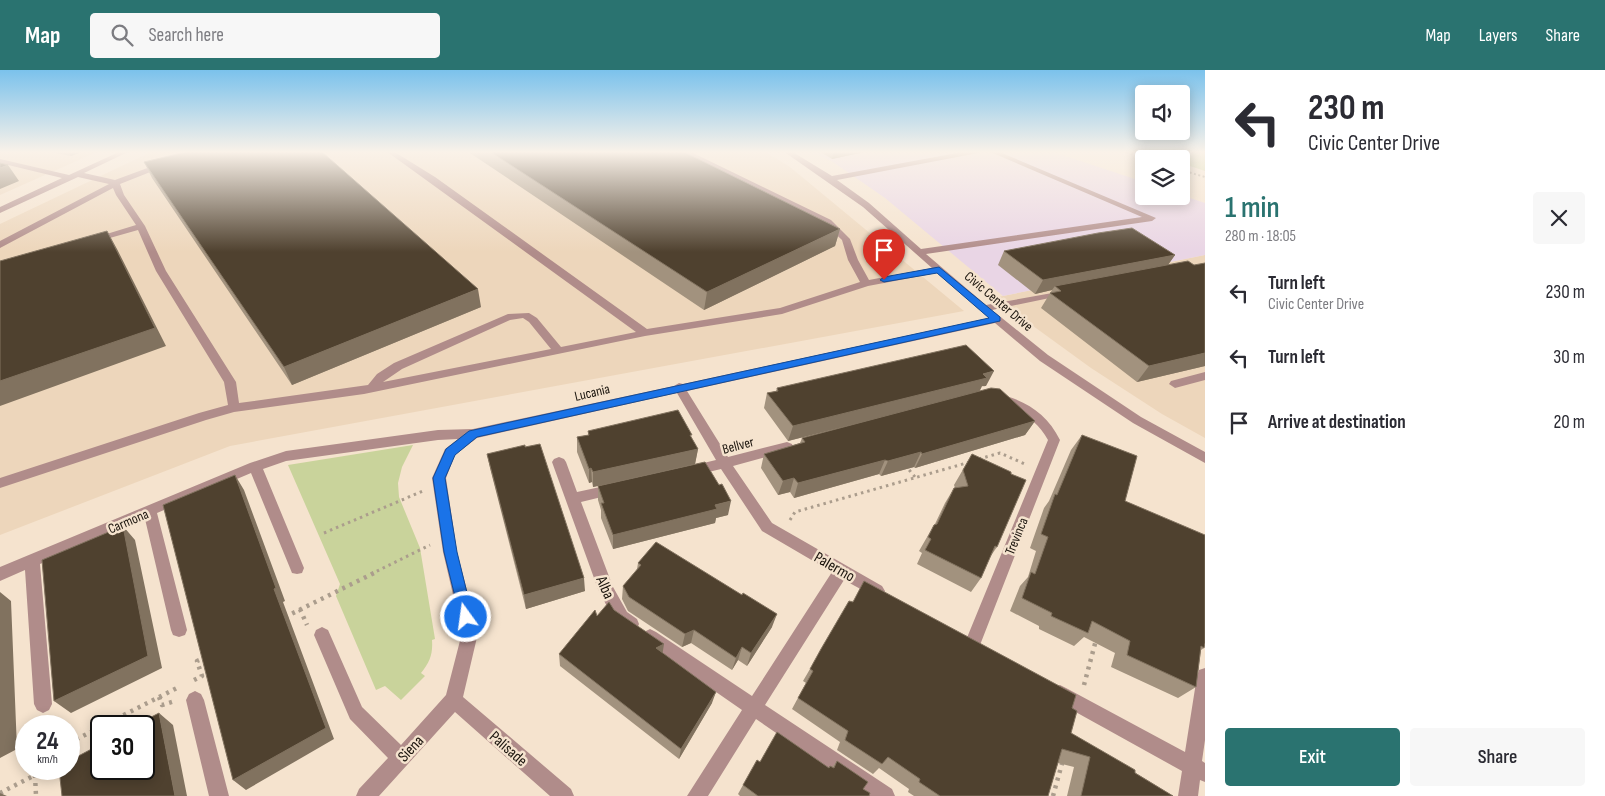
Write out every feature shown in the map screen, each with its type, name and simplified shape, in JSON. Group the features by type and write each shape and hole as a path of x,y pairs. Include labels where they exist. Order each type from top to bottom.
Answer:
{"street":[{"path":"0,210 54,185"},
{"path":"0,245 112,185"},
{"path":"117,185 120,195 140,226 162,271 230,382 234,408"},
{"path":"440,185 645,333"},
{"path":"753,185 828,222 846,239 853,260 866,283"},
{"name":"Civic Center Drive","path":"839,185 866,205 996,319 1044,358 1138,420 1205,458"},
{"path":"919,252 1152,218 1073,185"},
{"path":"84,242 140,226"},
{"path":"0,483 202,416 234,408 372,388 645,333 782,311 866,283 939,270"},
{"path":"984,308 1074,291"},
{"path":"372,388 381,377 398,366 508,317 519,315 533,320 559,351"},
{"name":"Lucania","path":"454,700 470,633 448,536 439,478 450,452 473,434 996,319"},
{"path":"1175,384 1205,376"},
{"name":"Palermo","path":"679,388 725,464 767,527 890,598"},
{"name":"Trevinca","path":"972,645 1054,440 1048,426 1036,414 998,397 991,397"},
{"name":"Carmona","path":"0,574 255,466 286,456 438,436 473,434"},
{"name":"Bellver","path":"678,475 798,444"},
{"name":"Alba","path":"559,462 606,589 621,617 885,796"},
{"path":"255,466 297,568"},
{"path":"573,498 630,486"},
{"path":"150,512 179,630"},
{"path":"32,561 42,704"},
{"path":"697,796 842,570"},
{"path":"322,635 356,713 400,758"},
{"path":"956,636 988,654"},
{"path":"1188,796 1198,769 1205,676"},
{"path":"1046,686 1198,769"},
{"path":"195,700 219,796"},
{"name":"Siena","path":"366,796 454,700"},
{"name":"Palisade","path":"454,700 564,796"}],"path":[{"path":"780,535 795,512 1000,453 1042,471"},
{"path":"902,462 915,478"},
{"path":"324,533 402,498 440,485"},
{"path":"283,618 448,536"},
{"path":"1079,704 1096,639"},
{"path":"124,715 202,676 197,661 214,652"},
{"path":"1053,796 1066,751"},
{"path":"0,793 26,780"},
{"path":"34,780 36,796"},
{"path":"1047,783 1055,788"}],"shaded area":[{"path":"0,185 23,185 0,195"},
{"path":"82,185 812,185 964,311 230,446 0,535 0,224"},
{"path":"866,185 1135,185 1135,205 1190,205 1190,198 1205,203 1205,255 1003,296 885,198"},
{"path":"1205,255 1205,438 1162,414 1091,368 1018,315 998,297"}],"green space":[{"path":"413,445 402,467 398,483 399,497 420,548 435,639 432,640 429,661 421,673 425,676 401,700 385,686 376,690 336,596 340,584 288,465"}],"building":[{"path":"160,185 360,185 478,289 284,367"},
{"path":"541,185 751,185 840,229 707,292"},
{"path":"1132,228 1175,255 1043,280 1004,251 1098,233"},
{"path":"107,231 155,328 0,381 0,261"},
{"path":"1188,261 1194,265 1205,263 1205,353 1149,366 1050,293 1061,291 1055,286"},
{"path":"966,345 994,371 983,374 987,378 793,426 767,393 778,391 777,388"},
{"path":"991,388 1000,389 1035,421 922,454 921,452 888,461 885,460 798,483 794,478 783,481 764,454 805,442 802,438"},
{"path":"678,410 698,449 593,472 591,468 589,469 577,437 589,435 588,431"},
{"path":"1082,435 1137,456 1125,501 1205,535 1205,643 1204,648 1201,646 1196,687 1127,655 1130,641 1092,621 1088,633 1051,616 1052,613 1022,598 1031,572 1035,574 1048,537 1041,534 1055,494 1057,495"},
{"path":"540,444 584,578 524,595 487,454 525,445 525,447"},
{"path":"972,454 1026,480 997,547 995,546 981,578 925,550 931,539 928,537 934,525 937,524 954,488 968,486 963,470"},
{"path":"705,462 719,485 722,484 731,501 715,505 717,509 613,535 601,503 604,503 598,486"},
{"path":"235,475 276,588 274,589 326,728 233,780 163,505"},
{"path":"123,526 148,656 54,701 42,560"},
{"path":"656,542 742,595 743,593 777,614 751,653 742,647 736,658 694,630 685,634 629,597 623,586 641,565 638,563"},
{"path":"864,581 1076,695 1072,708 1077,711 1071,733 1135,770 1135,773 1173,796 1081,796 1090,757 1062,749 1048,796 940,796 919,782 920,779 888,757 882,764 845,740 848,731 798,698 813,671 810,669 821,649 849,601 853,602"},
{"path":"609,602 614,610 664,644 656,648 716,692 681,749 559,654 595,610 597,616"},
{"path":"159,713 175,796 62,796 60,780 80,780 80,755 90,750 90,780 155,780 155,715"},
{"path":"777,732 829,768 830,766 834,768 837,761 868,782 863,789 870,793 869,796 758,796 743,785 757,760 760,762"}],"route":[{"path":"466,617 450,552 439,478 450,452 473,434 996,319 939,270 884,280"}]}
